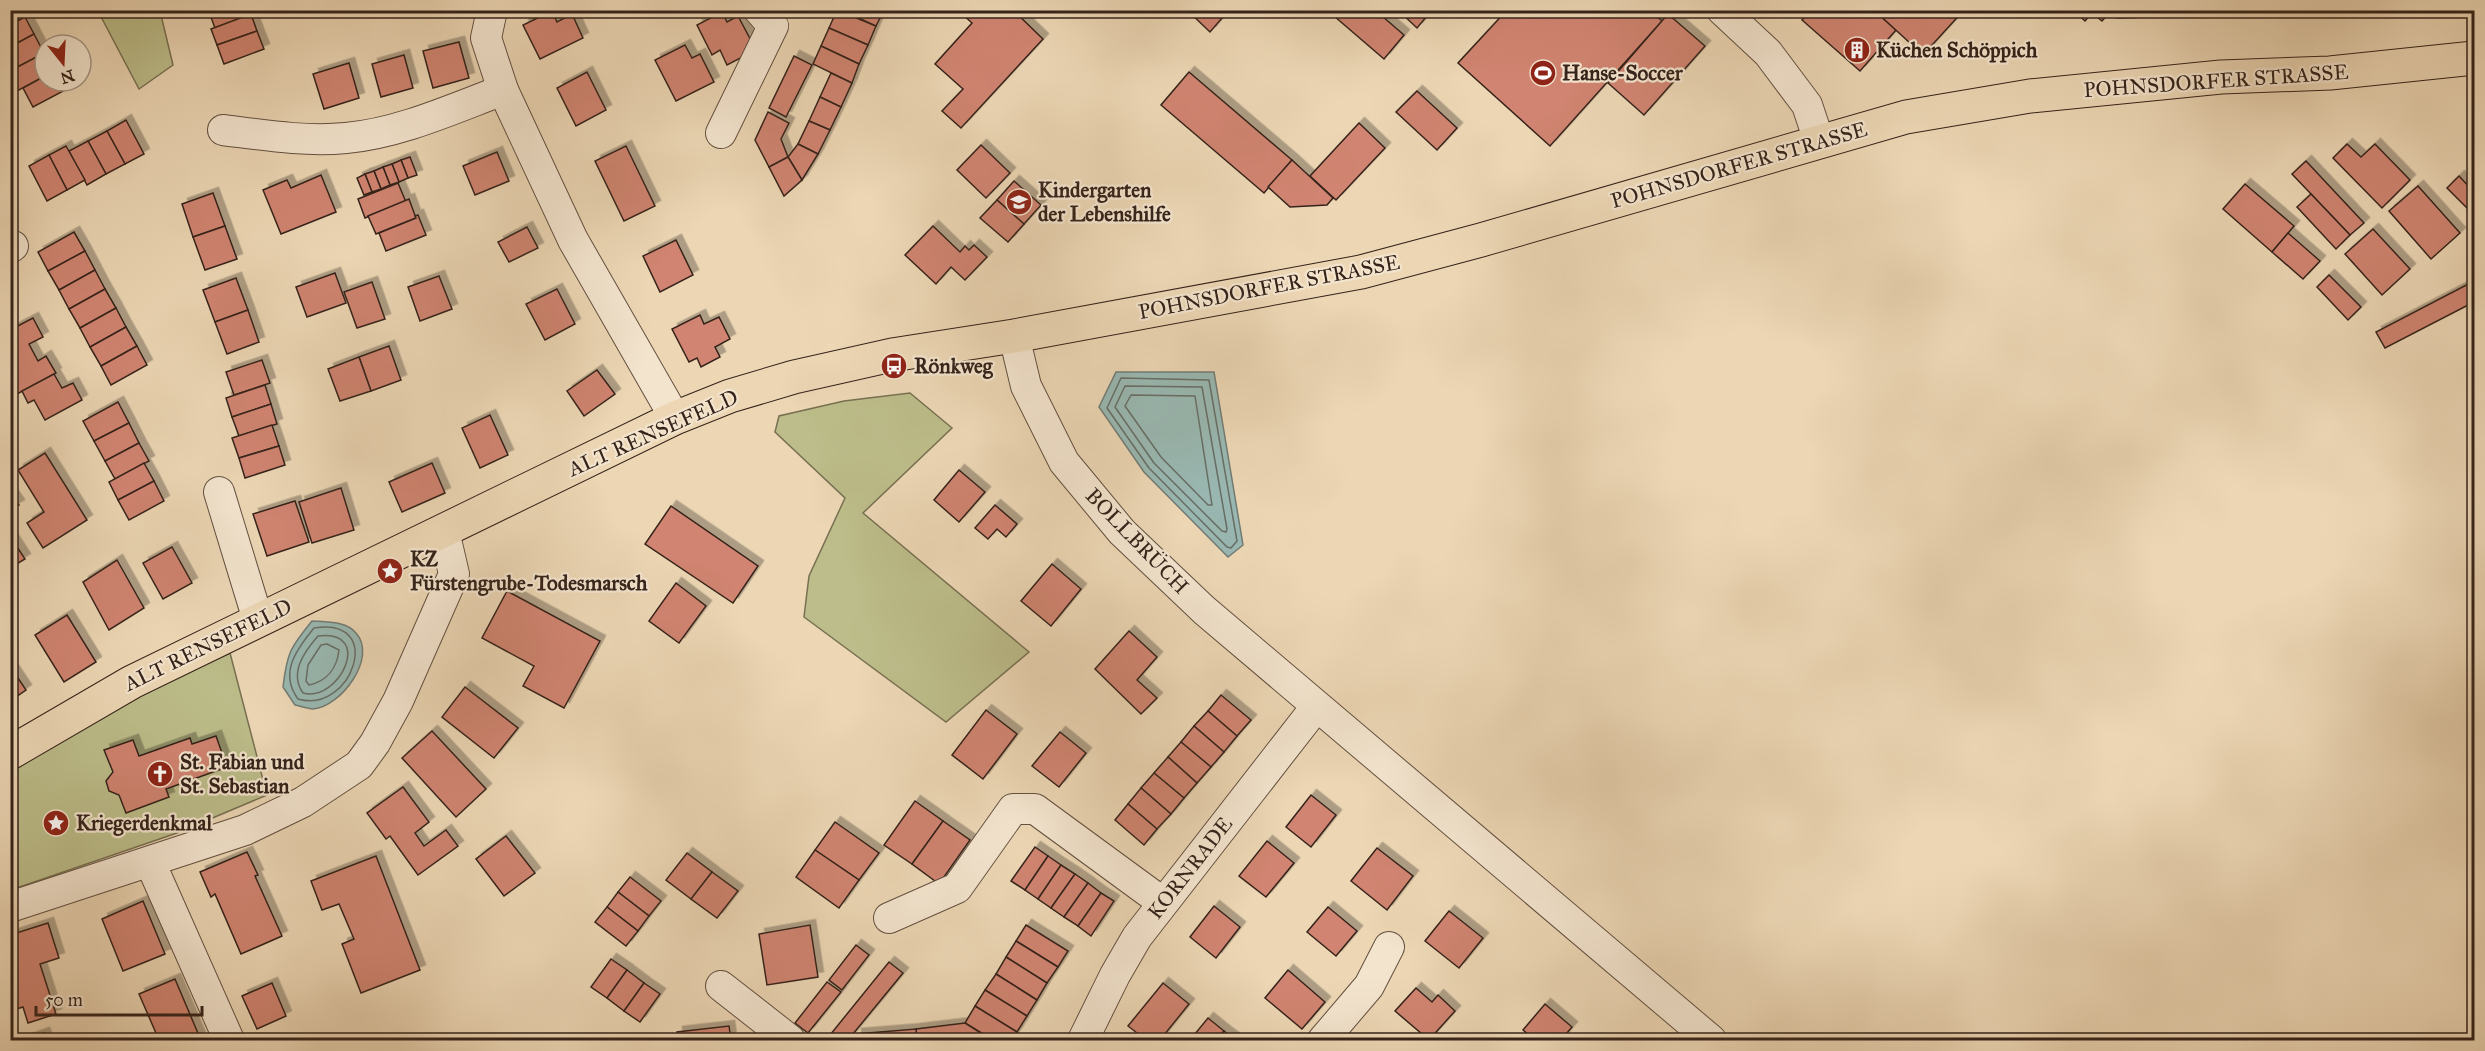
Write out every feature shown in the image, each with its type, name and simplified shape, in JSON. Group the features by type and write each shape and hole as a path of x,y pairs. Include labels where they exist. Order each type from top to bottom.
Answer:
{"main road":[{"name":"POHNSDORFER STRASSE","path":"1014,336 1361,272 1481,240 1906,117 2030,96 2222,77 2330,73 2475,58"},
{"name":"ALT RENSEFELD","path":"10,753 132,682 675,418 730,396 794,376 892,355 1014,336"}],"street":[{"path":"492,10 486,38 503,90 573,240 675,418"},
{"path":"1722,10 1768,53 1808,105 1819,141"},
{"path":"720,133 771,16"},
{"path":"223,130 283,138 346,138 406,126 503,90"},
{"name":"BOLLBRÜCH","path":"1014,336 1026,386 1064,462 1122,532 1204,610 1711,1041"},
{"path":"219,492 258,620"},
{"path":"10,907 245,830 303,802 359,765 375,743 398,700 454,574 444,531"},
{"name":"KORNRADE","path":"1083,1041 1114,975 1137,937 1316,706"},
{"path":"889,918 957,888 1013,809 1035,809 1162,902"},
{"path":"150,862 229,1041"},
{"path":"1323,1041 1369,986 1389,947"},
{"path":"722,986 790,1041"}],"green space":[{"path":"98,11 160,11 173,65 139,89"},
{"path":"910,393 952,428 863,513 1029,652 946,722 804,617 809,576 845,498 775,432 779,416 844,401"},
{"path":"230,653 267,795 177,833 11,890 11,771 58,739 171,680"}],"water":[{"path":"1116,372 1214,372 1243,545 1228,557 1144,472 1099,407"},
{"path":"312,621 347,626 356,633 362,643 359,667 345,690 335,700 313,709 295,705 283,687 291,651"}],"building":[{"path":"10,10 13,10 19,21 10,25"},
{"path":"212,10 254,10 255,13 215,28 209,12"},
{"path":"837,10 876,26 868,45 829,28"},
{"path":"841,10 884,10 876,26"},
{"path":"958,10 1013,10 1043,39 961,128 942,111 963,89 935,64 972,23"},
{"path":"1187,10 1229,10 1210,32"},
{"path":"1327,10 1375,10 1404,35 1384,59"},
{"path":"1398,10 1432,10 1417,28"},
{"name":"Hanse-Soccer","path":"1507,10 1650,10 1662,21 1550,146 1458,63"},
{"name":"Küchen Schöppich","path":"1810,10 1874,10 1896,30 1860,71 1802,20"},
{"path":"1874,10 1964,10 1923,55"},
{"path":"2073,10 2156,10 2150,17 2117,18 2110,12 2102,21 2092,13 2085,21"},
{"path":"552,11 557,22 572,14 583,38 540,59 523,25"},
{"path":"722,12 727,22 738,16 756,50 727,65 720,50 712,55 697,25"},
{"path":"251,14 257,31 217,45 211,29"},
{"path":"1668,14 1705,46 1644,115 1608,83"},
{"path":"25,17 33,35 10,47 10,25"},
{"path":"829,28 868,45 859,64 821,46"},
{"path":"257,31 264,49 224,64 217,45"},
{"path":"33,35 33,59 10,71 10,47"},
{"path":"459,42 469,78 433,88 423,51"},
{"path":"685,45 692,58 700,54 714,82 676,101 655,60"},
{"path":"821,46 859,64 852,83 813,64"},
{"path":"404,55 413,88 381,97 372,64"},
{"path":"794,56 812,65 786,117 769,108"},
{"path":"33,59 33,82 17,91 10,79 10,71"},
{"path":"349,63 359,98 324,109 313,74"},
{"path":"587,72 606,110 576,126 557,88"},
{"path":"1189,72 1292,160 1264,193 1161,105"},
{"path":"831,73 852,83 841,107 820,97"},
{"path":"33,83 33,93 60,93 33,107 23,88"},
{"path":"1417,91 1457,128 1437,150 1396,112"},
{"path":"820,97 841,107 830,130 809,121"},
{"path":"768,112 789,123 781,139 788,157 769,167 755,140"},
{"path":"126,120 144,154 125,164 107,131"},
{"path":"809,121 830,130 818,154 798,144"},
{"path":"1359,123 1385,148 1336,200 1310,176"},
{"path":"107,131 125,164 106,174 88,141"},
{"path":"88,141 106,174 87,185 69,151"},
{"path":"798,144 818,154 802,180 788,157"},
{"path":"2347,144 2361,157 2375,144 2410,180 2382,208 2333,158"},
{"path":"981,145 1010,173 986,198 957,170"},
{"path":"66,146 85,180 67,190 49,155"},
{"path":"626,146 655,206 624,221 595,161"},
{"path":"497,152 509,181 475,195 463,166"},
{"path":"49,155 67,190 47,201 29,166"},
{"path":"410,157 417,175 408,178 401,160"},
{"path":"788,157 802,180 784,196 769,167"},
{"path":"401,160 408,178 399,182 392,164"},
{"path":"1292,160 1333,198 1327,205 1290,207 1268,187"},
{"path":"2306,161 2364,223 2350,235 2292,174"},
{"path":"392,164 399,182 390,185 383,167"},
{"path":"383,167 390,185 381,189 374,171"},
{"path":"374,171 381,189 372,192 365,174"},
{"path":"365,174 372,192 364,195 357,178"},
{"path":"321,175 336,212 281,234 263,190 287,180 291,188"},
{"path":"2459,176 2474,192 2474,215 2447,188"},
{"name":"Kindergarten der Lebenshilfe","path":"1014,181 1041,205 1024,224 997,200"},
{"path":"398,183 406,202 365,218 358,199"},
{"path":"2245,184 2294,226 2272,252 2223,209"},
{"path":"2418,186 2460,233 2431,259 2389,211"},
{"path":"213,193 225,226 193,237 182,204"},
{"path":"2311,194 2350,235 2336,249 2297,207"},
{"path":"409,199 416,218 376,234 368,216"},
{"path":"997,200 1024,224 1008,242 980,218"},
{"path":"418,215 426,235 386,251 379,233 416,218 415,216"},
{"path":"225,226 237,259 205,270 193,237"},
{"path":"933,226 960,252 965,246 969,250 974,245 987,257 965,280 951,267 936,284 905,255"},
{"path":"527,227 538,248 509,262 498,242"},
{"path":"2373,229 2410,269 2382,295 2345,254"},
{"path":"74,232 85,251 48,271 38,252"},
{"path":"2288,233 2320,261 2303,279 2272,252"},
{"path":"676,240 693,275 660,292 643,256"},
{"path":"85,251 95,270 59,290 48,271"},
{"path":"95,270 105,289 69,309 59,290"},
{"path":"335,273 346,303 307,317 296,287"},
{"path":"2329,275 2361,307 2348,320 2317,287"},
{"path":"439,276 452,309 420,321 408,287"},
{"path":"236,278 248,310 215,322 203,290"},
{"path":"2474,281 2474,302 2385,348 2376,332"},
{"path":"372,282 385,319 357,328 344,292"},
{"path":"105,289 116,308 80,328 69,309"},
{"path":"557,289 575,324 545,340 526,304"},
{"path":"116,308 126,327 90,347 80,328"},
{"path":"248,310 259,342 227,354 215,322"},
{"path":"700,315 704,324 719,317 730,339 715,347 720,357 701,367 697,358 689,362 672,329"},
{"path":"33,318 43,337 29,344 38,361 46,356 56,373 17,394 10,385 10,330"},
{"path":"126,327 137,346 101,366 90,347"},
{"path":"137,346 147,365 111,385 101,366"},
{"path":"389,346 401,380 371,391 359,357"},
{"path":"359,357 371,391 340,401 328,369"},
{"path":"262,360 270,383 234,395 226,372"},
{"path":"597,370 615,394 584,416 567,391"},
{"path":"54,374 62,388 73,383 82,400 45,420 34,400 28,403 22,391"},
{"path":"265,385 271,404 232,417 226,398"},
{"path":"118,402 129,423 94,441 83,421"},
{"path":"271,404 277,424 239,436 232,417"},
{"path":"490,415 508,455 480,468 462,428"},
{"path":"129,423 139,443 105,461 94,441"},
{"path":"272,425 279,446 239,458 232,438"},
{"path":"139,443 149,461 115,479 105,461"},
{"path":"279,446 285,465 245,478 239,458"},
{"path":"45,453 87,520 43,548 27,523 44,512 18,470"},
{"path":"144,463 154,481 118,500 109,482"},
{"path":"432,463 445,493 402,512 389,482"},
{"path":"959,470 985,492 959,522 934,500"},
{"path":"154,481 164,501 129,520 118,500"},
{"path":"341,488 354,530 312,543 299,502"},
{"path":"10,492 19,505 10,510"},
{"path":"295,501 309,542 267,556 253,514"},
{"path":"995,505 1017,524 1006,537 997,529 988,539 975,528"},
{"path":"671,506 758,566 733,603 645,544"},
{"path":"10,536 25,559 10,568"},
{"path":"172,547 192,583 163,599 143,563"},
{"path":"117,560 144,608 109,630 83,582"},
{"path":"1052,564 1081,589 1051,626 1021,601"},
{"path":"676,583 706,606 679,643 649,621"},
{"path":"507,591 600,641 564,708 523,686 534,666 482,638"},
{"path":"67,615 96,662 64,682 35,635"},
{"path":"1129,631 1157,657 1137,680 1157,698 1141,714 1095,669"},
{"path":"10,666 26,690 10,701"},
{"path":"465,687 518,728 494,758 442,717"},
{"path":"1221,695 1251,720 1237,736 1208,711"},
{"path":"986,710 1017,734 983,779 952,755"},
{"path":"1208,711 1237,736 1224,752 1194,726"},
{"path":"1194,726 1224,752 1211,767 1181,742"},
{"path":"432,731 486,789 456,817 402,758"},
{"path":"1060,732 1086,753 1059,787 1032,766"},
{"name":"St. Fabian und St. Sebastian","path":"216,736 227,767 166,789 169,797 126,813 119,795 109,791 106,781 113,772 104,750 133,740 139,756 190,738 192,744"},
{"path":"1181,742 1211,767 1197,783 1168,757"},
{"path":"1168,757 1197,783 1184,798 1154,773"},
{"path":"1154,773 1184,798 1171,814 1141,788"},
{"path":"403,787 429,822 415,833 424,846 446,830 458,846 418,875 390,836 386,839 367,813"},
{"path":"1141,788 1171,814 1157,829 1128,804"},
{"path":"1311,795 1336,815 1311,847 1286,827"},
{"path":"915,801 943,821 912,864 884,845"},
{"path":"1128,804 1157,829 1144,845 1115,820"},
{"path":"943,821 970,840 939,884 912,864"},
{"path":"835,822 879,853 859,880 815,850"},
{"path":"506,836 535,873 504,896 476,859"},
{"path":"1267,841 1294,863 1266,897 1239,876"},
{"path":"1035,847 1048,856 1025,890 1011,881"},
{"path":"1377,848 1413,876 1387,910 1351,881"},
{"path":"815,850 859,880 839,908 796,877"},
{"path":"247,852 258,875 255,876 282,936 241,954 215,894 211,897 200,872"},
{"path":"687,853 712,872 691,899 666,880"},
{"path":"376,856 420,970 361,993 342,944 354,939 339,904 322,910 311,881"},
{"path":"1048,856 1061,865 1038,899 1025,890"},
{"path":"1061,865 1075,874 1051,908 1038,899"},
{"path":"712,872 738,891 717,918 691,899"},
{"path":"1075,874 1088,883 1064,917 1051,908"},
{"path":"630,877 661,901 649,916 618,892"},
{"path":"1088,883 1101,893 1078,926 1064,917"},
{"path":"618,892 649,916 638,931 607,907"},
{"path":"1101,893 1114,901 1091,936 1078,926"},
{"path":"143,901 165,954 123,971 102,919"},
{"path":"1214,906 1240,927 1216,958 1190,937"},
{"path":"607,907 638,931 626,946 595,922"},
{"path":"1328,907 1357,931 1336,956 1307,932"},
{"path":"1449,911 1483,938 1459,968 1425,941"},
{"path":"48,923 59,958 40,964 56,1014 28,1023 23,1007 10,1011 10,935"},
{"path":"810,925 818,977 767,985 759,934"},
{"path":"1026,925 1068,951 1058,967 1016,941"},
{"path":"1016,941 1058,967 1047,983 1006,957"},
{"path":"856,945 869,955 842,990 829,980"},
{"path":"1006,957 1047,983 1037,1000 996,974"},
{"path":"611,959 627,970 607,998 591,987"},
{"path":"889,962 903,973 848,1040 826,1040"},
{"path":"627,970 644,983 624,1011 607,998"},
{"path":"1288,970 1325,1002 1302,1029 1265,998"},
{"path":"996,974 1037,1000 1027,1016 985,990"},
{"path":"175,979 200,1038 159,1040 139,994"},
{"path":"827,982 841,992 808,1033 795,1023"},
{"path":"272,983 286,1016 257,1029 242,996"},
{"path":"644,983 660,994 640,1022 624,1011"},
{"path":"1163,983 1189,1004 1160,1040 1146,1040 1128,1026"},
{"path":"1416,988 1432,1002 1438,995 1455,1011 1429,1040 1395,1011"},
{"path":"985,990 1027,1016 1017,1032 975,1006"},
{"path":"1545,1004 1572,1027 1561,1040 1535,1040 1523,1030"},
{"path":"975,1006 1017,1032 1011,1040 993,1040 965,1023"},
{"path":"1208,1018 1224,1031 1216,1040 1190,1040"},
{"path":"965,1023 992,1040 917,1040 916,1029"},
{"path":"729,1026 731,1040 678,1040 677,1032"},
{"path":"916,1029 917,1040 857,1040 856,1034"},
{"path":"1224,1031 1236,1040 1216,1040"},
{"path":"44,1033 47,1040 24,1040"}],"place":[{"name":"Küchen Schöppich","path":"1857,50"},
{"name":"Hanse-Soccer","path":"1543,73"},
{"name":"Kindergarten der Lebenshilfe","path":"1019,202"},
{"name":"Rönkweg","path":"894,366"},
{"name":"KZ Fürstengrube-Todesmarsch","path":"390,571"},
{"name":"St. Fabian und St. Sebastian","path":"160,774"},
{"name":"Kriegerdenkmal","path":"56,823"}]}
